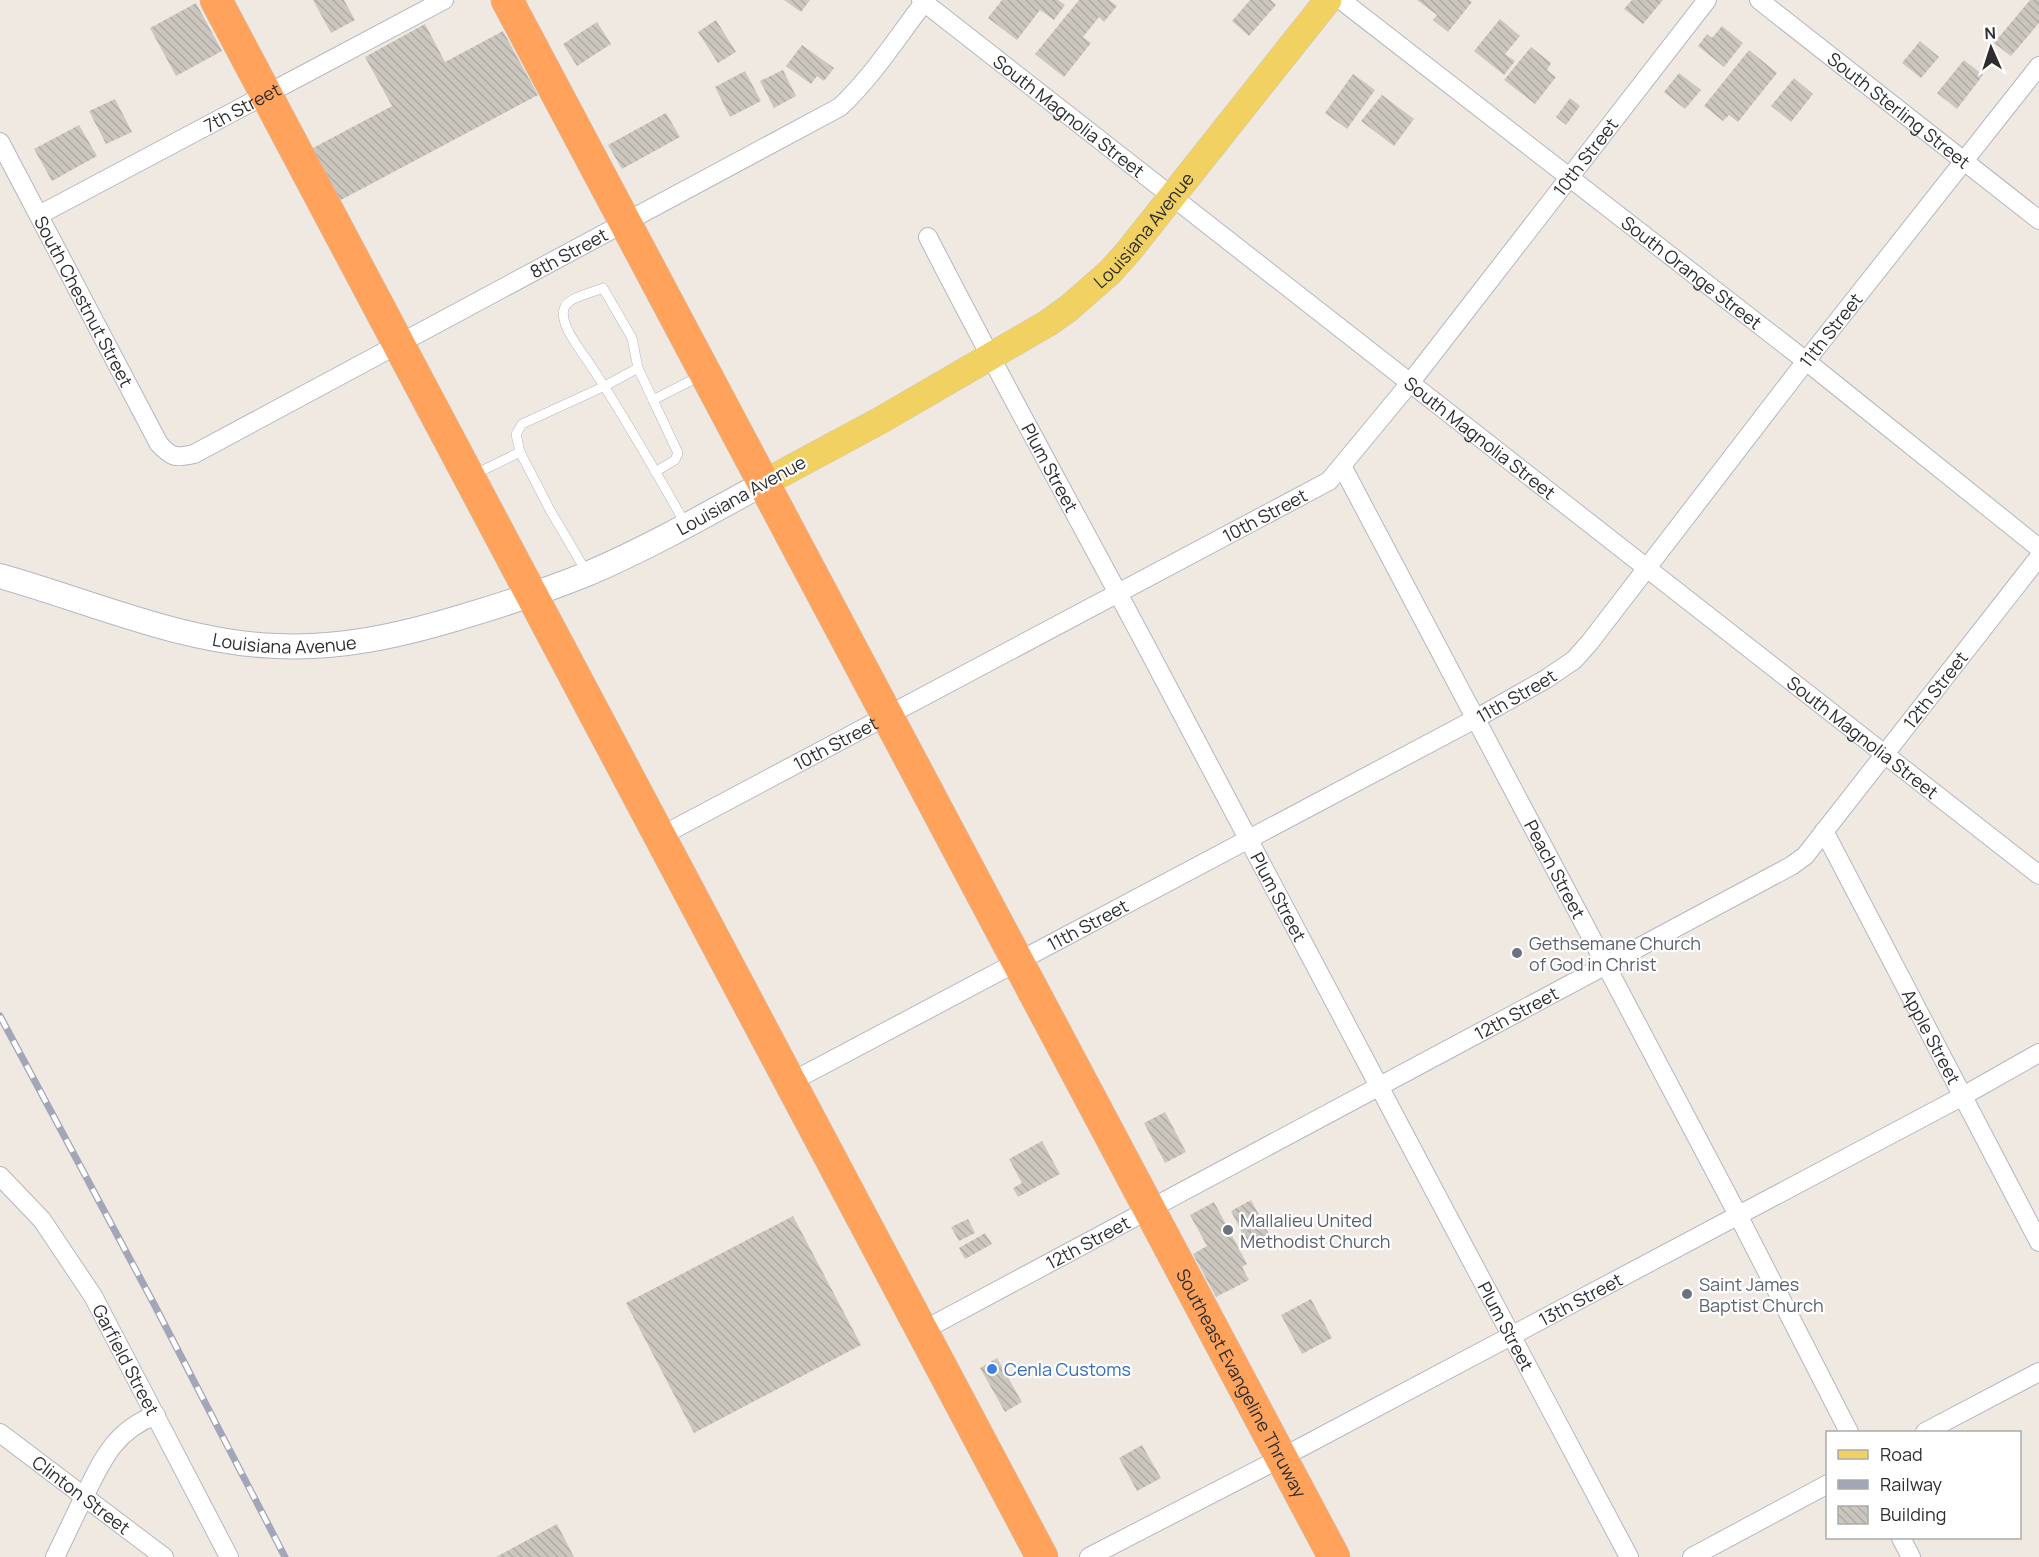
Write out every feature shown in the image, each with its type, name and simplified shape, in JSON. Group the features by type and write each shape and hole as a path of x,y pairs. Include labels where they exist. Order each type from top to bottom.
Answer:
{"highway":[{"path":"216,0 1042,1557"},
{"name":"Southeast Evangeline Thruway","path":"507,0 1334,1557"}],"main road":[{"name":"Louisiana Avenue","path":"0,576 186,633 275,646 332,646 367,641 432,626 532,594 587,573 687,525 764,483 990,357 1062,313 1110,272 1150,226 1328,0"}],"street":[{"name":"7th Street","path":"39,215 444,0"},
{"name":"South Orange Street","path":"1341,0 1806,361 2039,548"},
{"name":"10th Street","path":"659,837 1329,481 1410,383 1707,0"},
{"name":"South Sterling Street","path":"1760,0 2039,220"},
{"name":"8th Street","path":"173,456 182,457 194,454 840,106 873,72 924,1"},
{"name":"South Magnolia Street","path":"924,1 2039,875"},
{"name":"11th Street","path":"789,1083 1477,718 1546,679 1574,660 2039,66"},
{"name":"South Chestnut Street","path":"0,142 159,444 173,456"},
{"name":"Plum Street","path":"928,237 1629,1557"},
{"name":"Peach Street","path":"1342,466 1738,1215 1848,1431"},
{"name":"12th Street","path":"922,1330 1791,866 1805,856 2039,557"},
{"name":"Apple Street","path":"1824,831 2039,1242"},
{"name":"13th Street","path":"1089,1557 1281,1458 1963,1096 2039,1053"},
{"name":"Garfield Street","path":"0,1176 42,1220 93,1296 229,1557"},
{"path":"1927,1431 2039,1372"},
{"path":"55,1557 99,1466 117,1440 132,1427 156,1415"},
{"name":"Clinton Street","path":"0,1433 164,1557"},
{"path":"1692,1557 1826,1485"},
{"path":"1902,1539 1911,1557"}],"lane":[{"path":"655,472 675,460 678,453 638,368 632,338 603,288 570,301 564,309 564,320 573,339 605,386 655,472 687,525"},
{"path":"587,573 550,510 520,452 516,434 522,424 605,386 638,368"},
{"path":"653,400 705,373"},
{"path":"468,478 520,452"}],"building":[{"path":"313,0 344,0 355,20 331,33"},
{"path":"784,0 810,0 801,12"},
{"path":"1002,0 1058,0 1065,5 1054,20 1040,10 1017,40 988,18"},
{"path":"1079,0 1109,0 1117,6 1104,22 1099,17 1083,37 1091,43 1064,77 1035,54"},
{"path":"1250,0 1271,0 1276,5 1249,36 1232,21"},
{"path":"1417,0 1469,0 1472,2 1448,32 1433,20 1437,15"},
{"path":"1632,0 1663,0 1643,24 1624,9"},
{"path":"2030,0 2039,0 2039,23 2011,56 1994,43"},
{"path":"196,3 222,51 176,76 150,28"},
{"path":"1500,19 1520,36 1505,54 1515,61 1504,75 1474,51"},
{"path":"716,20 736,52 718,63 698,32"},
{"path":"597,22 611,44 577,66 563,44"},
{"path":"425,24 445,62 503,31 538,95 339,201 311,149 392,106 365,57"},
{"path":"1722,26 1743,43 1724,67 1698,46 1707,34 1712,38"},
{"path":"1920,41 1939,57 1921,78 1902,63"},
{"path":"802,45 834,68 824,81 817,76 811,84 786,66"},
{"path":"1531,47 1551,63 1547,70 1556,77 1535,104 1504,80"},
{"path":"1749,50 1777,73 1738,122 1729,115 1723,121 1704,106"},
{"path":"1964,60 1983,75 1957,109 1937,93"},
{"path":"783,70 796,96 774,108 760,81"},
{"path":"745,71 761,101 730,117 715,87"},
{"path":"1679,73 1701,90 1685,109 1664,92"},
{"path":"1353,74 1375,90 1347,129 1325,113"},
{"path":"1794,78 1813,94 1791,122 1771,106"},
{"path":"1382,95 1414,119 1394,146 1361,121"},
{"path":"1570,98 1580,106 1566,125 1556,117"},
{"path":"115,99 132,132 106,144 89,111"},
{"path":"666,113 680,137 622,169 608,145"},
{"path":"79,125 97,156 52,181 34,149"},
{"path":"1165,1112 1186,1152 1165,1163 1144,1123"},
{"path":"1042,1141 1060,1174 1018,1197 1013,1188 1022,1183 1009,1159"},
{"path":"1251,1200 1271,1238 1250,1248 1231,1211"},
{"path":"1214,1202 1247,1264 1242,1267 1249,1280 1216,1297 1193,1254 1207,1246 1190,1215"},
{"path":"793,1216 861,1345 694,1433 626,1303"},
{"path":"968,1219 975,1233 959,1241 951,1227"},
{"path":"985,1233 992,1244 965,1259 959,1248"},
{"path":"1311,1299 1332,1338 1302,1354 1281,1315"},
{"path":"997,1358 1022,1402 1005,1412 980,1368"},
{"path":"1142,1445 1161,1478 1137,1491 1119,1458"},
{"path":"557,1524 574,1557 496,1557"}],"railway":[{"path":"0,1016 154,1304 285,1557"}],"place":[{"name":"Gethsemane Church of God in Christ","path":"1517,953"},
{"name":"Mallalieu United Methodist Church","path":"1228,1230"},
{"name":"Saint James Baptist Church","path":"1687,1294"},
{"name":"Cenla Customs","path":"992,1369"}]}
